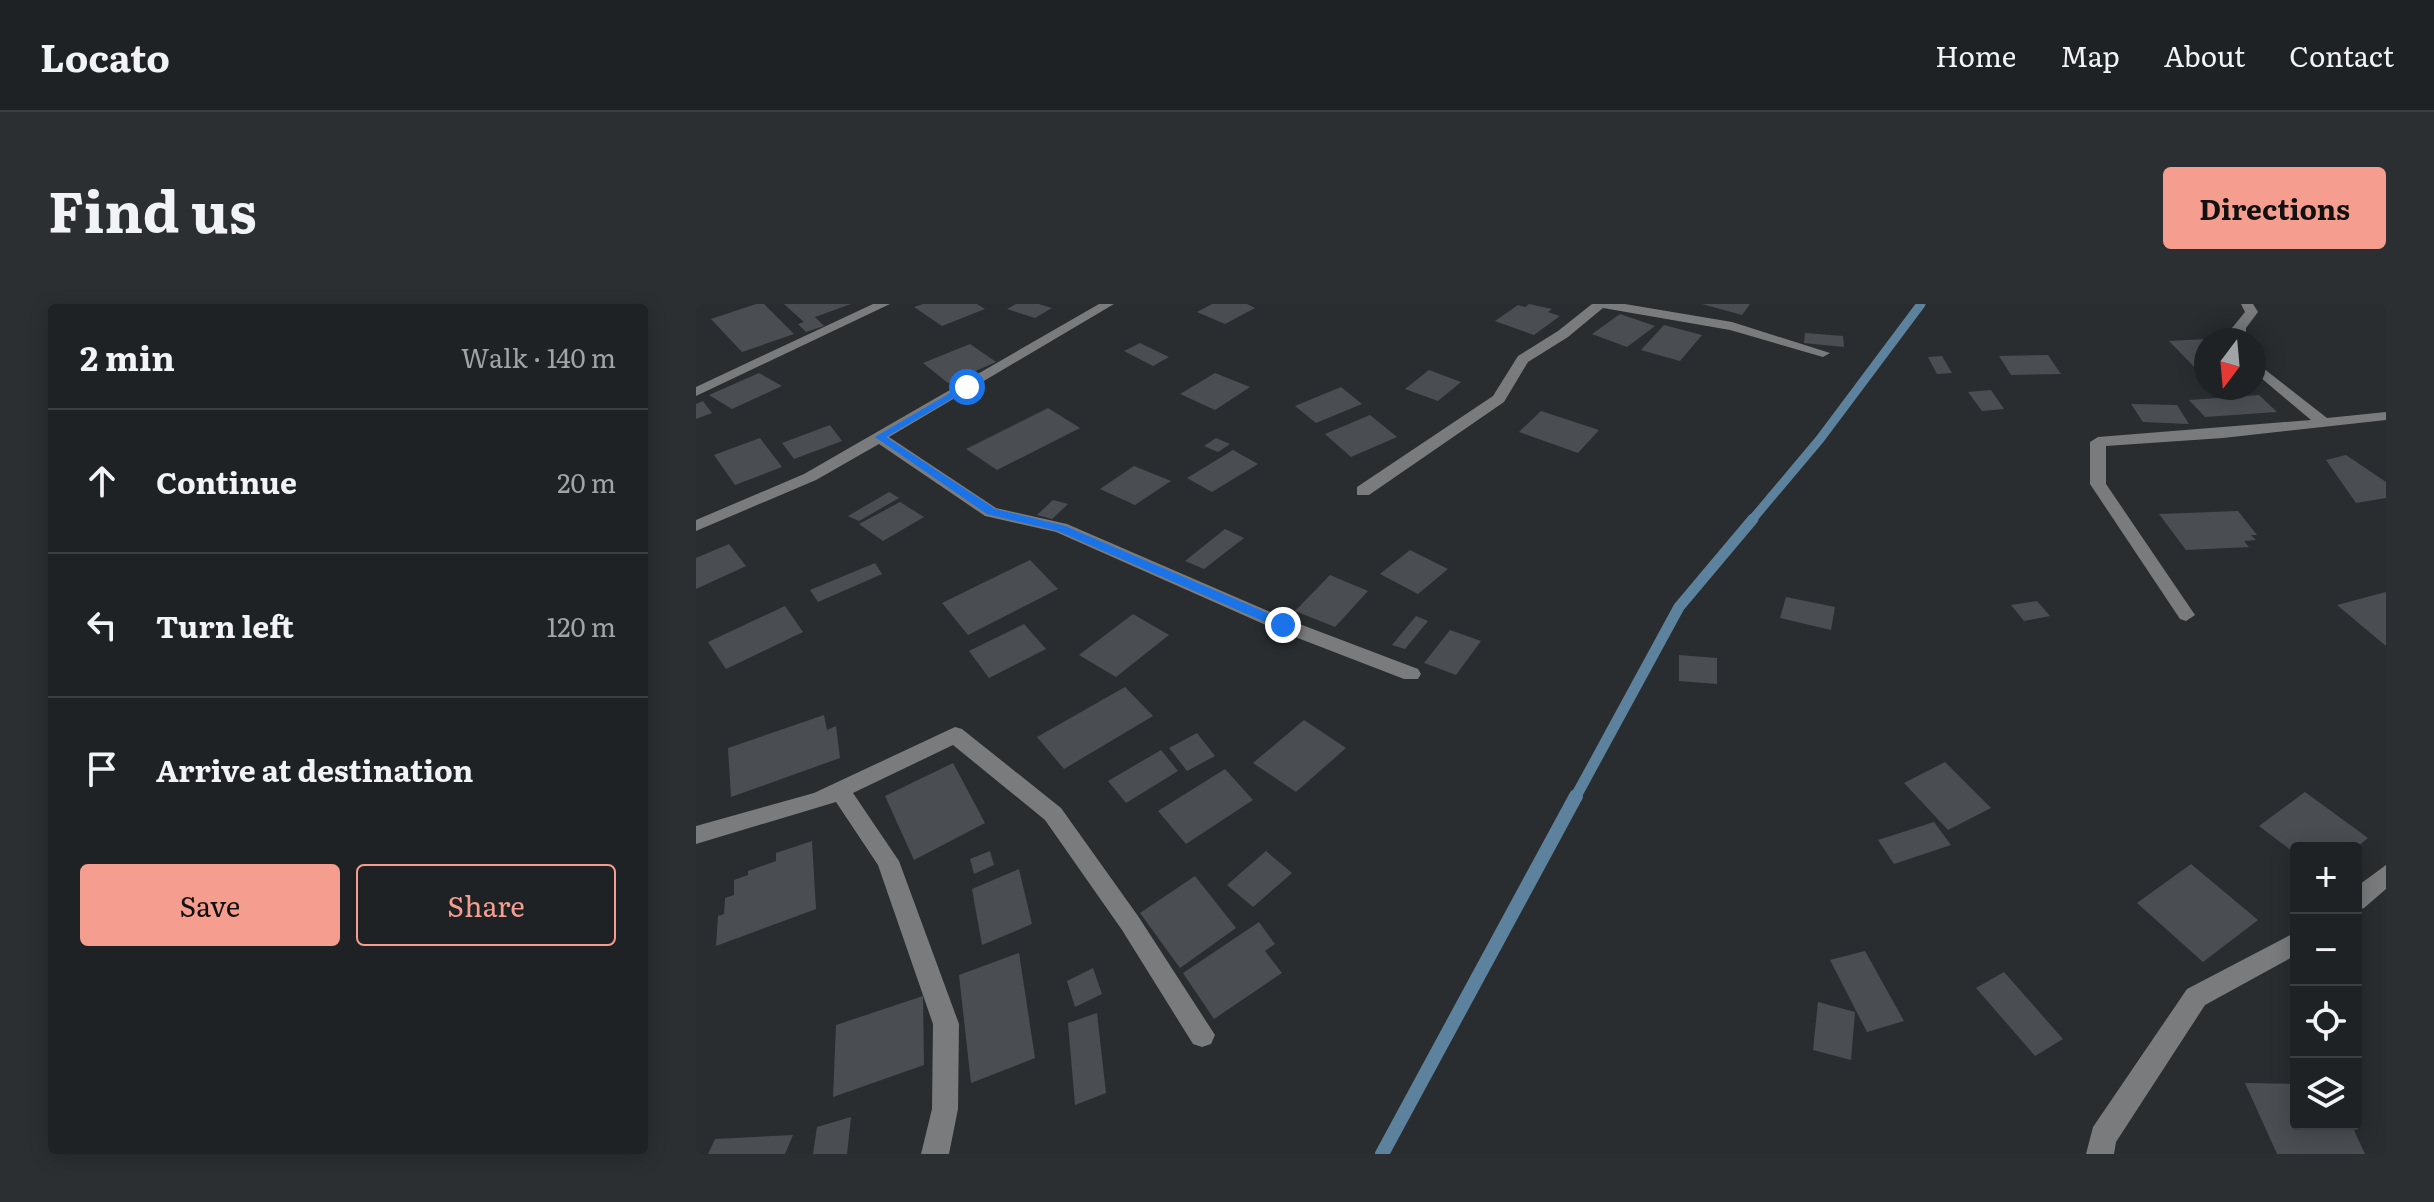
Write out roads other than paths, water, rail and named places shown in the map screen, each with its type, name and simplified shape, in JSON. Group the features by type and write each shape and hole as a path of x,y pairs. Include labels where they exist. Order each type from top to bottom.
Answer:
{"street":[{"path":"696,392 817,332 884,304"},
{"path":"696,526 810,477 1108,304"},
{"path":"1363,491 1499,399 1523,359 1563,334 1601,304 1732,326 1823,353"},
{"path":"2239,328 2252,312 2247,304"},
{"path":"2266,375 2324,423"},
{"path":"2186,615 2098,484 2098,442 2223,434 2386,416"},
{"path":"879,437 991,512 1061,528 1283,625 1411,674"},
{"path":"696,835 819,800 955,735 1053,814 1130,923 1202,1035"},
{"path":"840,791 888,861 946,1024 945,1109 935,1154"},
{"path":"2362,896 2386,875"},
{"path":"2100,1154 2103,1137 2196,997 2290,946"}],"waterway":[{"path":"1751,521 1820,439 1921,304"},
{"path":"1575,798 1679,607 1753,519"},
{"path":"1382,1154 1576,796"}]}
